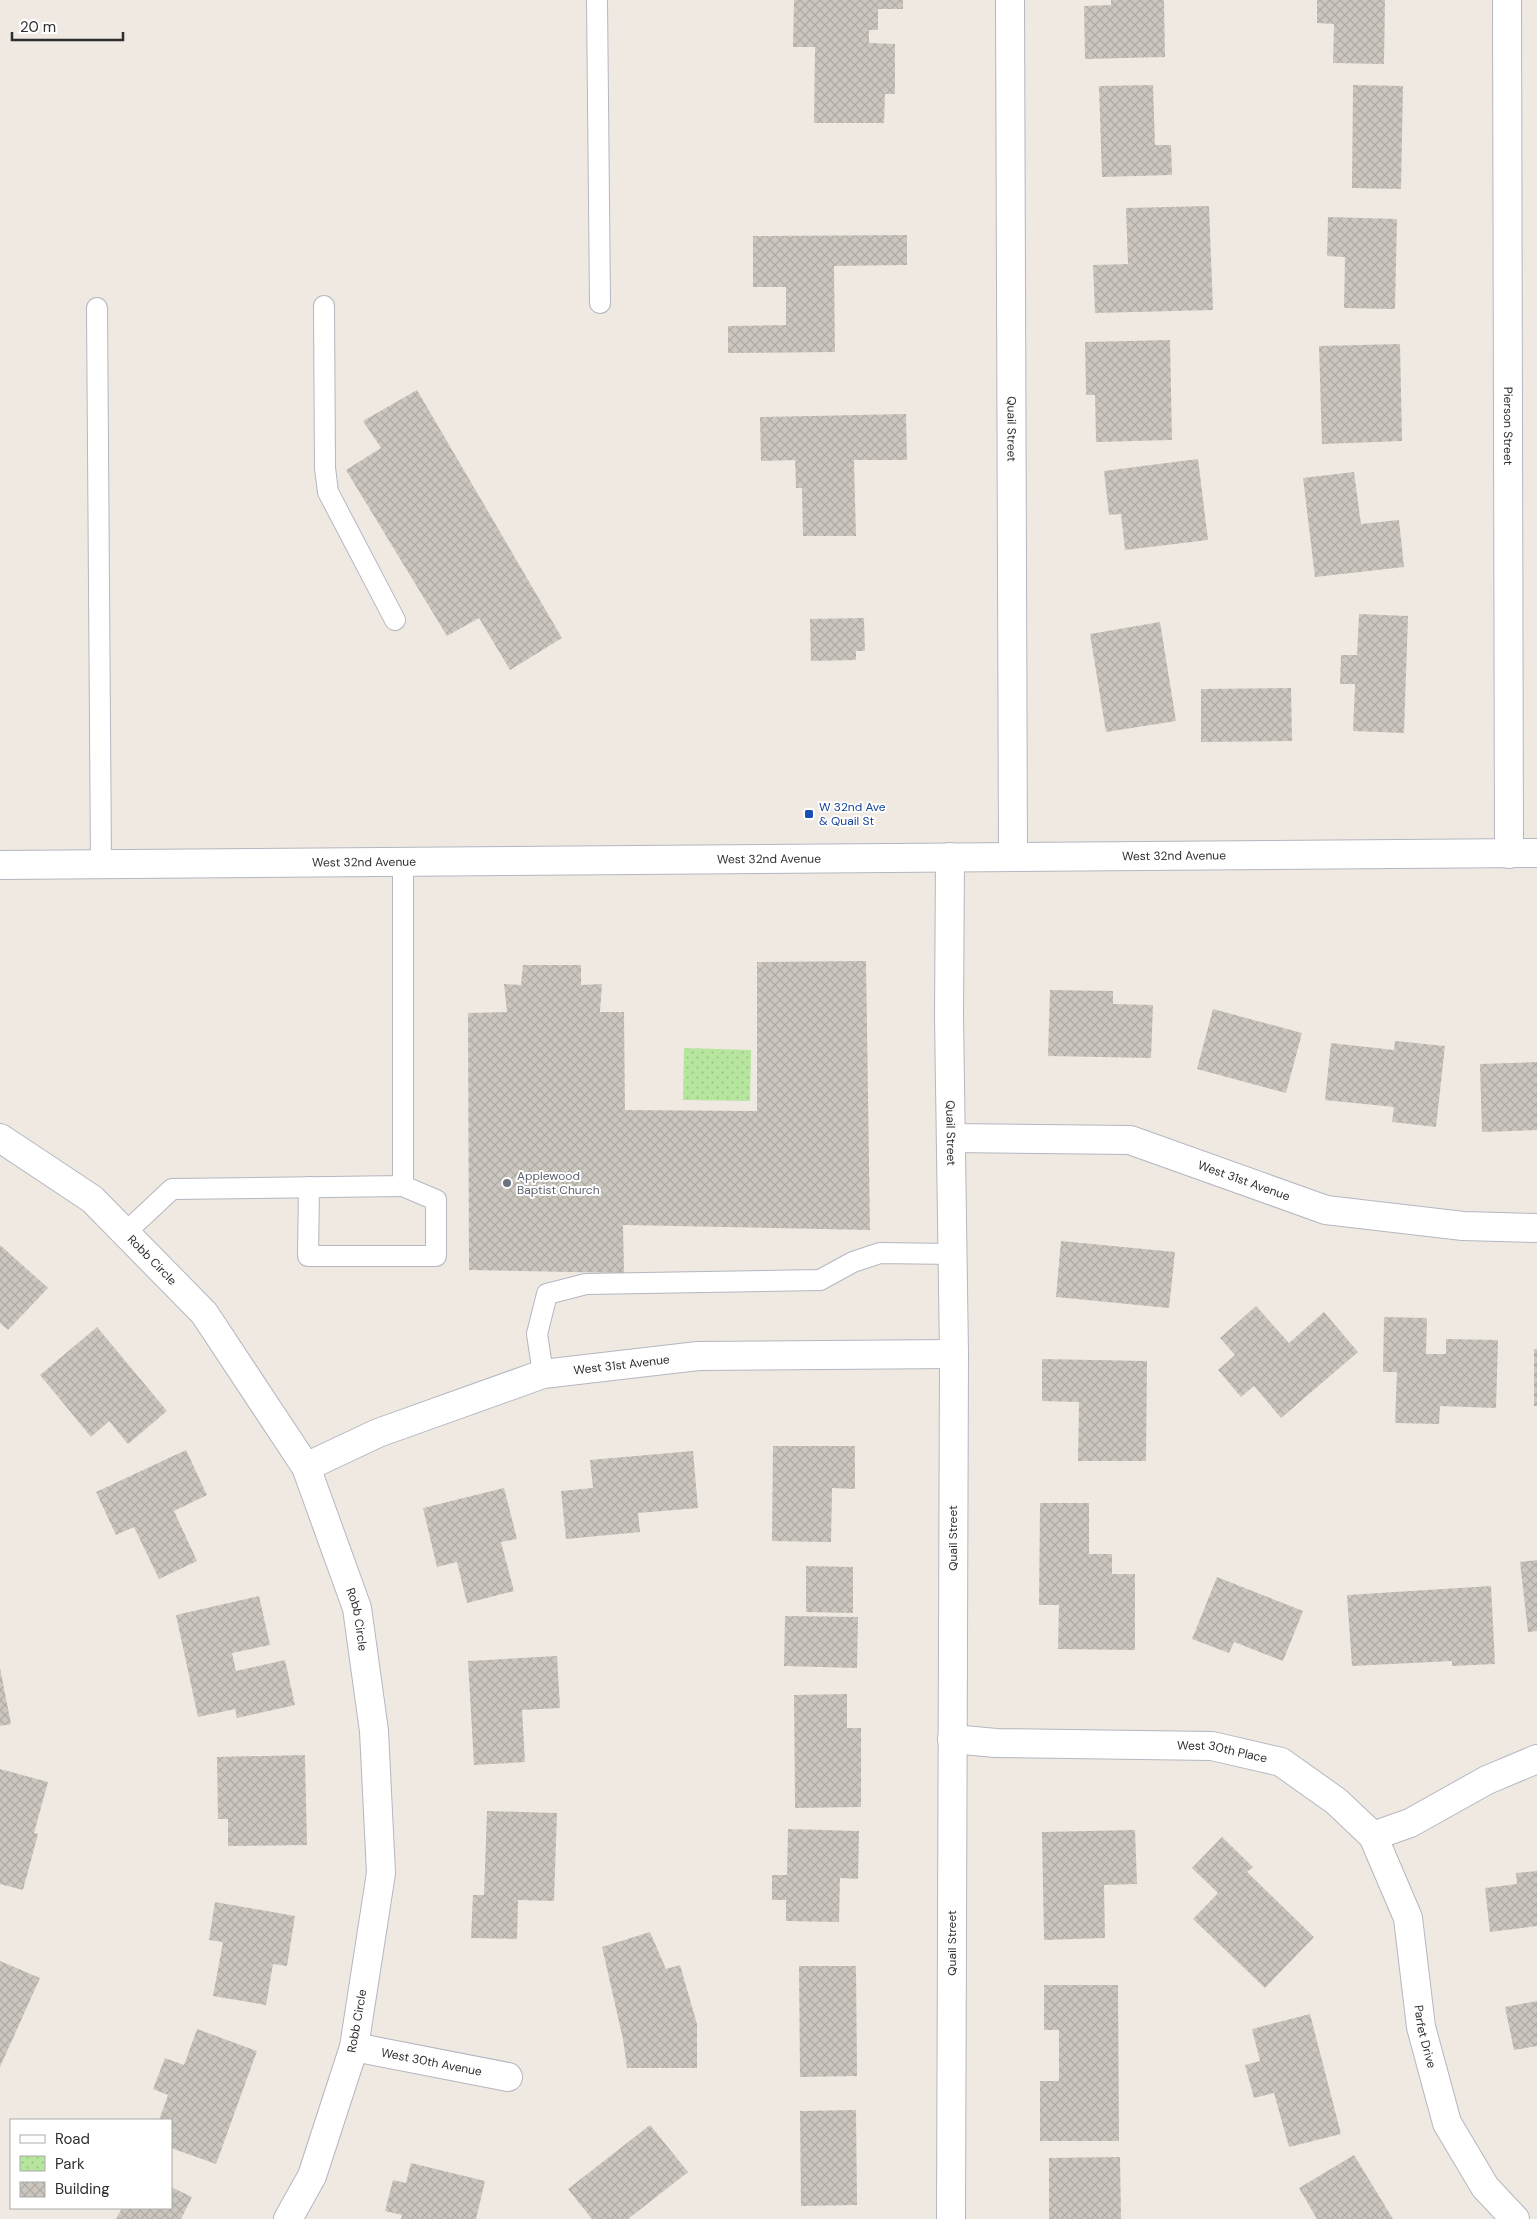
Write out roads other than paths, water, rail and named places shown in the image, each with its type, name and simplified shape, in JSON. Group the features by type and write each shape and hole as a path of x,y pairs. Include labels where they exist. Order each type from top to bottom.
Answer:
{"street":[{"name":"Quail Street","path":"1010,0 1013,857"},
{"name":"Pierson Street","path":"1507,0 1509,854"},
{"name":"West 32nd Avenue","path":"0,864 1537,853"},
{"name":"Quail Street","path":"950,857 949,1017 954,1354 951,2219"},
{"name":"Robb Circle","path":"0,1138 92,1199 204,1313 306,1467 357,1608 374,1731 381,1873 354,2047 312,2176 288,2219"},
{"name":"West 31st Avenue","path":"951,1138 1130,1140 1326,1210 1463,1226 1537,1228"},
{"name":"West 31st Avenue","path":"306,1467 378,1433 543,1374 698,1356 954,1354"},
{"name":"West 30th Place","path":"952,1739 996,1743 1212,1746 1281,1762 1336,1801 1373,1836"},
{"path":"1373,1836 1410,1824 1487,1780 1537,1758"},
{"name":"Parfet Drive","path":"1373,1836 1408,1918 1421,2028 1446,2123 1485,2187 1515,2219"},
{"name":"West 30th Avenue","path":"354,2047 508,2077"}],"lane":[{"path":"597,0 600,303"},
{"path":"324,306 325,468 328,492 395,620"},
{"path":"97,308 101,864"},
{"path":"403,862 403,1186"},
{"path":"125,1233 172,1189 309,1187 403,1186 436,1200 436,1256 308,1256 309,1187"},
{"path":"543,1374 537,1334 547,1294 586,1284 820,1280 854,1262 880,1253 953,1254"}],"place":[{"name":"W 32nd Ave & Quail St","path":"809,814"},
{"name":"Applewood Baptist Church","path":"507,1183"}]}
